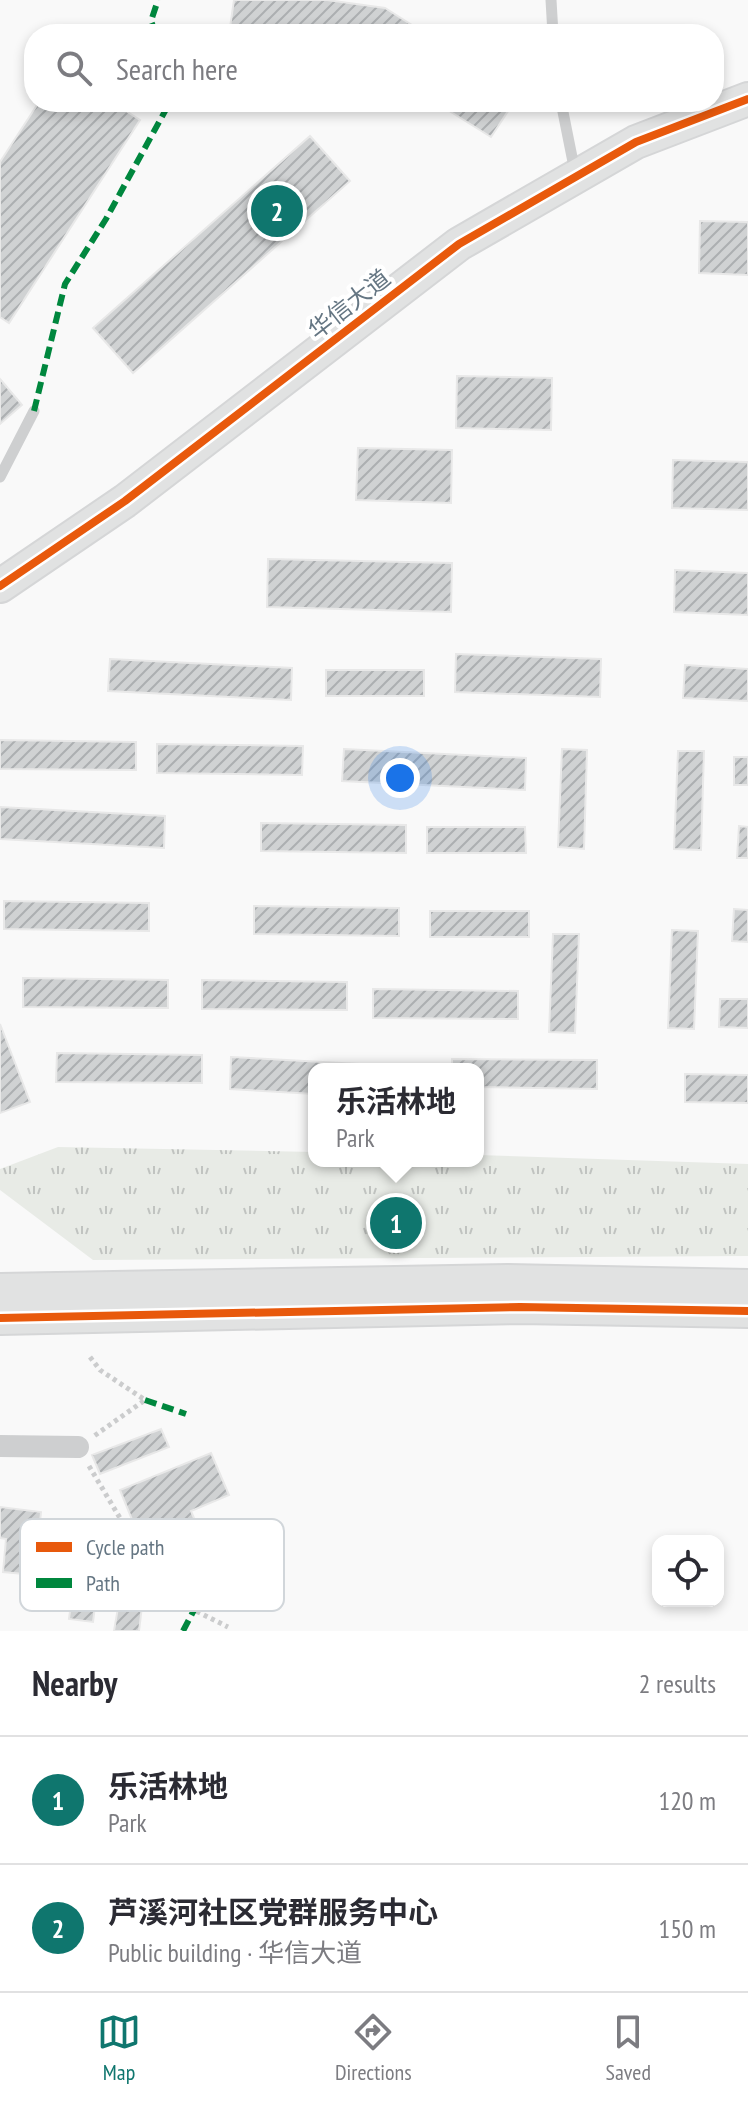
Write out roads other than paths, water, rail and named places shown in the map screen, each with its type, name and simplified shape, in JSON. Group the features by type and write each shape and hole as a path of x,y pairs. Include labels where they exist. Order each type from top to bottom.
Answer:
{"street":[{"name":"华信大道","path":"724,108 748,99"},
{"name":"华信大道","path":"0,586 125,501 459,244 636,142 714,112"},
{"path":"0,1290 508,1281 748,1286"},
{"path":"0,1318 520,1307 748,1311"},
{"path":"0,1446 78,1447"}],"lane":[{"path":"551,0 552,24"},
{"path":"563,112 576,177"},
{"path":"0,477 34,411"}],"place":[{"name":"芦溪河社区党群服务中心","path":"277,211"},
{"name":"乐活林地","path":"396,1223"}]}
